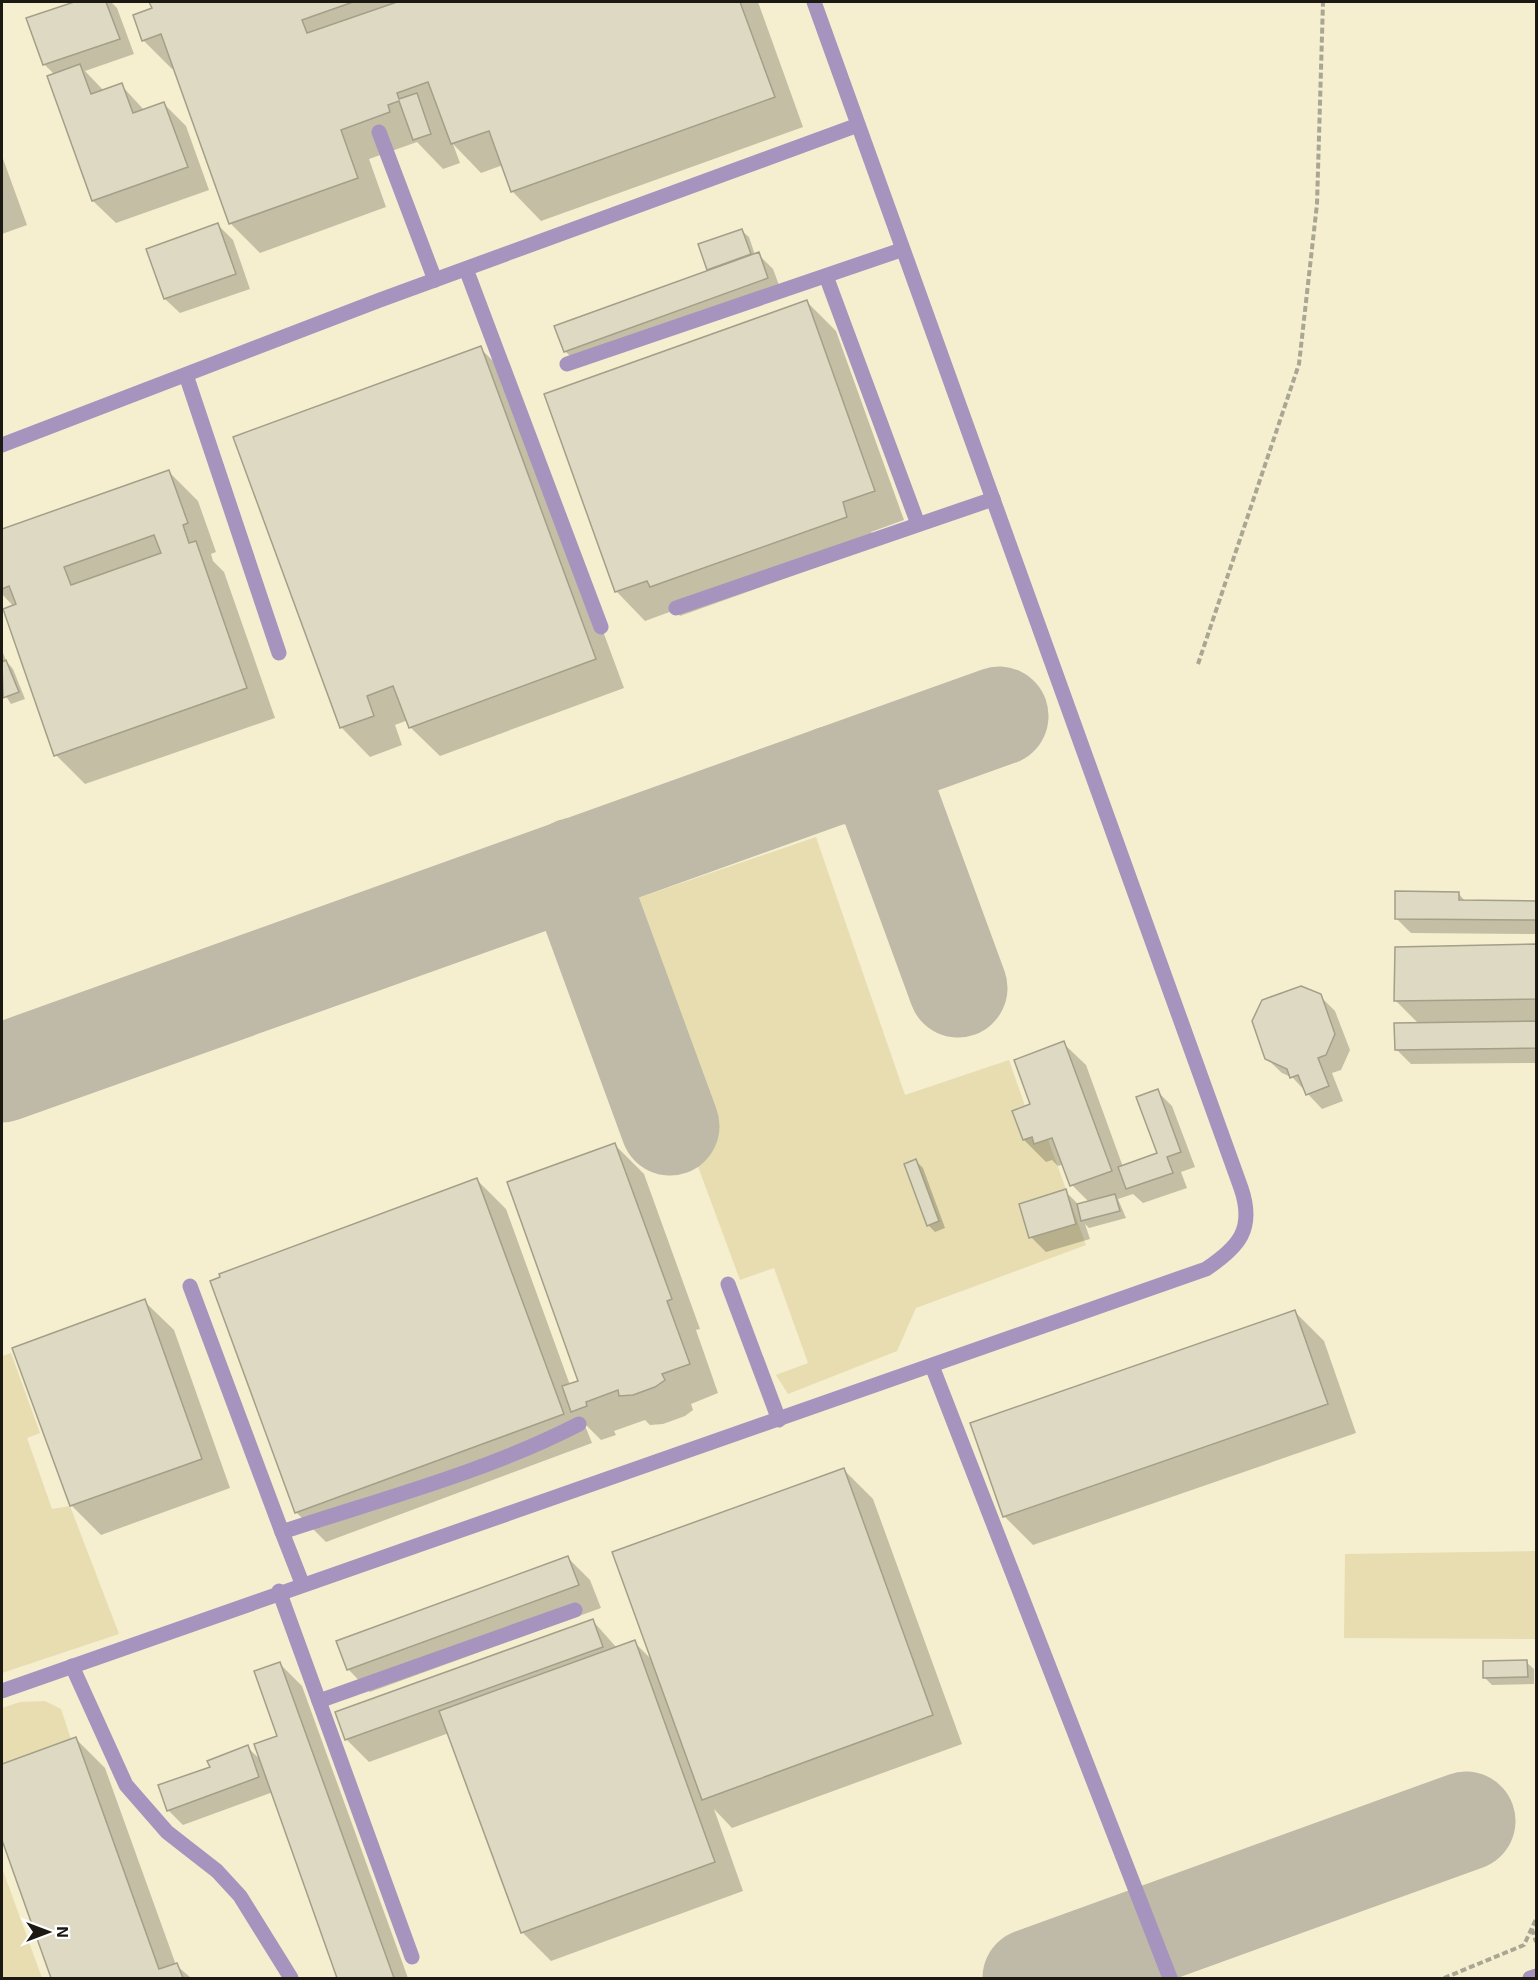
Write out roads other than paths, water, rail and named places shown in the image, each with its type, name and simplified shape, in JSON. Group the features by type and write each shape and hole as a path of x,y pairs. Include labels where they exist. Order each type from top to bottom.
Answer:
{"lane":[{"path":"2,1691 302,1583 626,1470 779,1420 1206,1269 1235,1246 1244,1230 1248,1216 1241,1188 813,2"},
{"path":"2,445 466,268 858,124"},
{"path":"379,132 435,280"},
{"path":"567,364 901,250"},
{"path":"466,268 601,627"},
{"path":"826,276 918,524"},
{"path":"186,375 279,653"},
{"path":"676,608 993,499"},
{"path":"728,1284 779,1420"},
{"path":"189,1286 302,1583"},
{"path":"932,1366 1170,1978"},
{"path":"282,1532 422,1488 557,1435 579,1424"},
{"path":"279,1592 412,1957"},
{"path":"319,1701 575,1610"},
{"path":"72,1666 126,1785 167,1832 217,1871 240,1896 291,1978"},
{"path":"1530,1978 1536,1976"}]}
